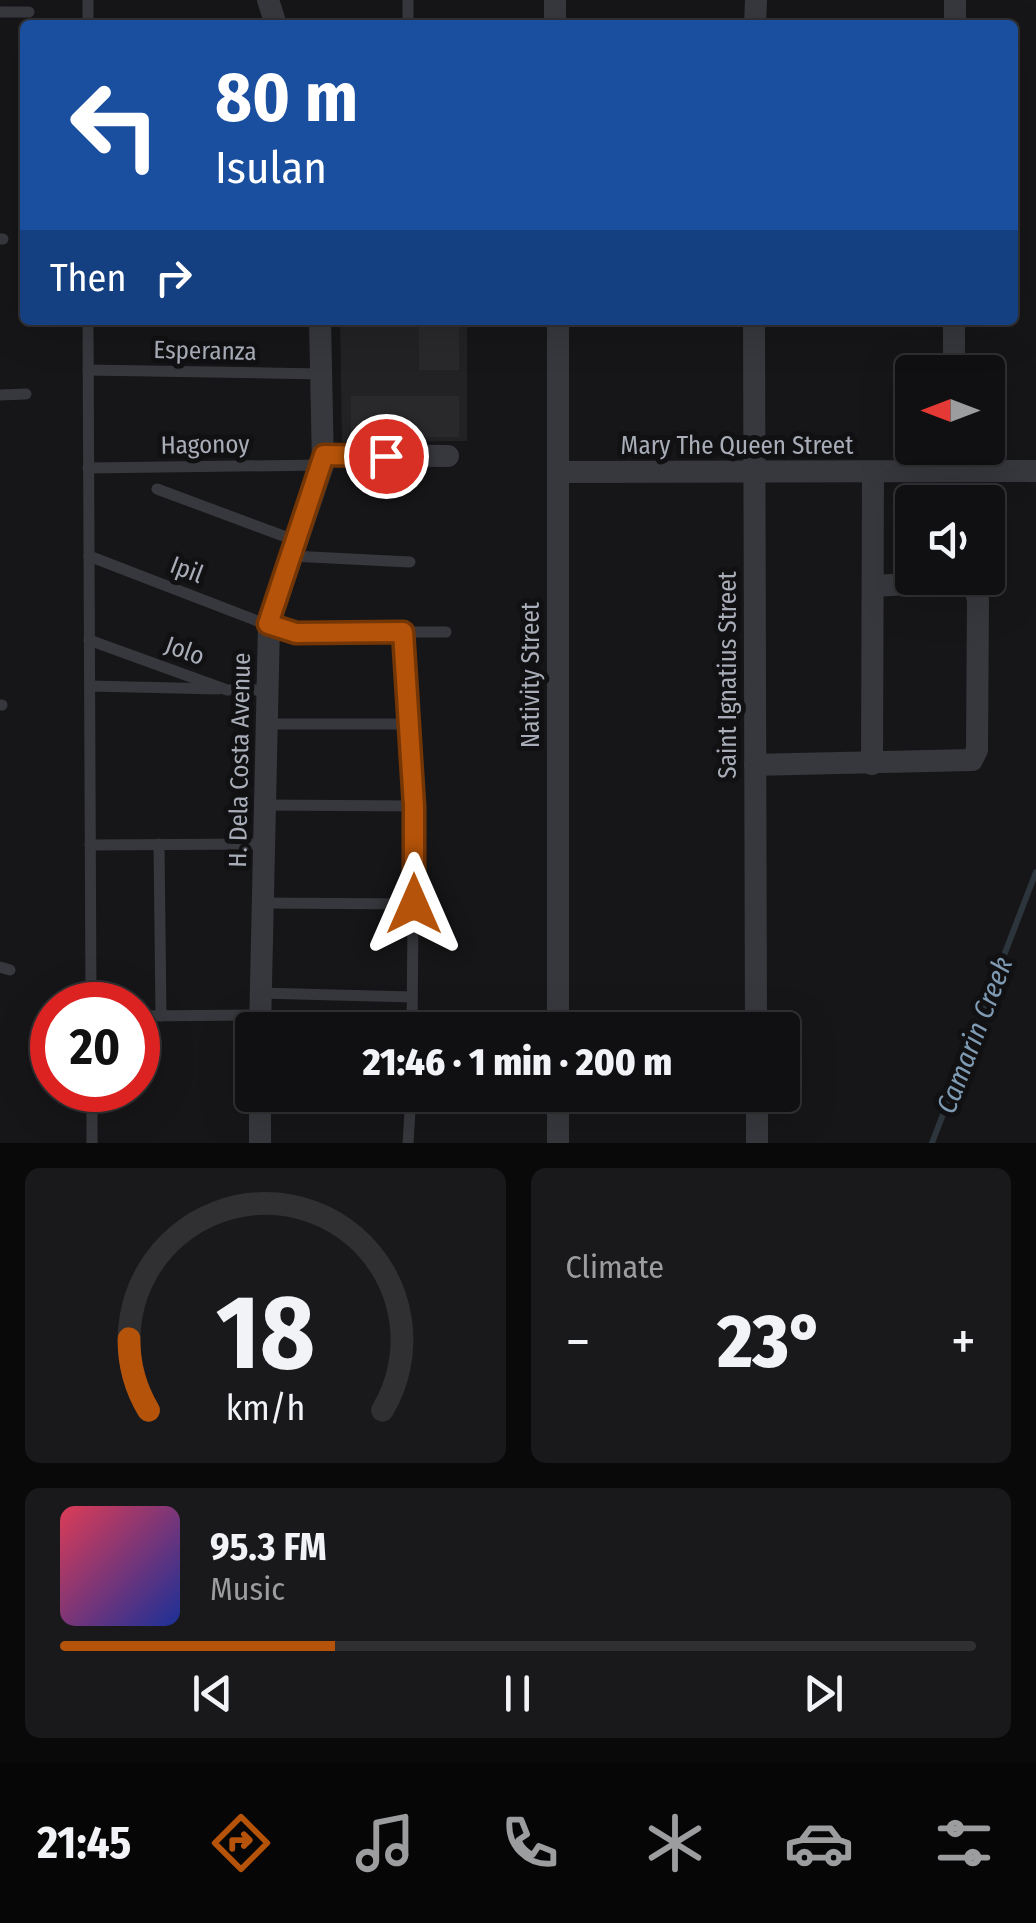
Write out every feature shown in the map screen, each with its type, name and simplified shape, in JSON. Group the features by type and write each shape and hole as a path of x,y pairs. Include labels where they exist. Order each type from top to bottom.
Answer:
{"street":[{"name":"H. Dela Costa Avenue","path":"260,1012 268,624 324,460 320,325"},
{"name":"Nativity Street","path":"558,325 558,1012"},
{"name":"Saint Ignatius Street","path":"754,325 756,1012"},
{"path":"954,325 954,355"},
{"path":"324,460 448,456"},
{"path":"954,465 954,472"},
{"name":"Mary The Queen Street","path":"558,472 1036,472"},
{"path":"872,472 872,764"},
{"path":"755,766 972,760 977,750 978,600 974,585 962,581 873,586"},
{"path":"260,1112 260,1143"},
{"path":"558,1112 558,1143"},
{"path":"757,1112 757,1143"}],"lane":[{"path":"0,12 30,12"},
{"path":"88,325 91,982"},
{"name":"Esperanza","path":"88,370 322,374"},
{"path":"0,394 26,394"},
{"name":"Hagonoy","path":"88,468 324,460"},
{"path":"157,489 294,549 410,562"},
{"name":"Ipil","path":"89,556 296,633 446,632"},
{"path":"403,632 414,806 412,1012"},
{"name":"Jolo","path":"89,640 227,690 267,690"},
{"path":"90,686 227,690"},
{"path":"266,724 409,724"},
{"path":"265,805 414,806"},
{"path":"90,844 264,844"},
{"path":"159,844 161,1016 235,1014"},
{"path":"264,903 414,904"},
{"path":"270,1012 412,997"},
{"path":"92,1112 92,1143"},
{"path":"408,1143 410,1112"}],"shaded area":[{"path":"340,325 467,325 467,441 342,442"}],"building":[{"path":"419,325 459,325 459,370 419,370"},
{"path":"351,396 459,396 459,437 351,437"}],"waterway":[{"name":"Camarin Creek","path":"932,1143 1036,872"}],"route":[{"path":"386,456 324,455 311,505 268,624 296,633 403,632 414,806 414,904"}]}
